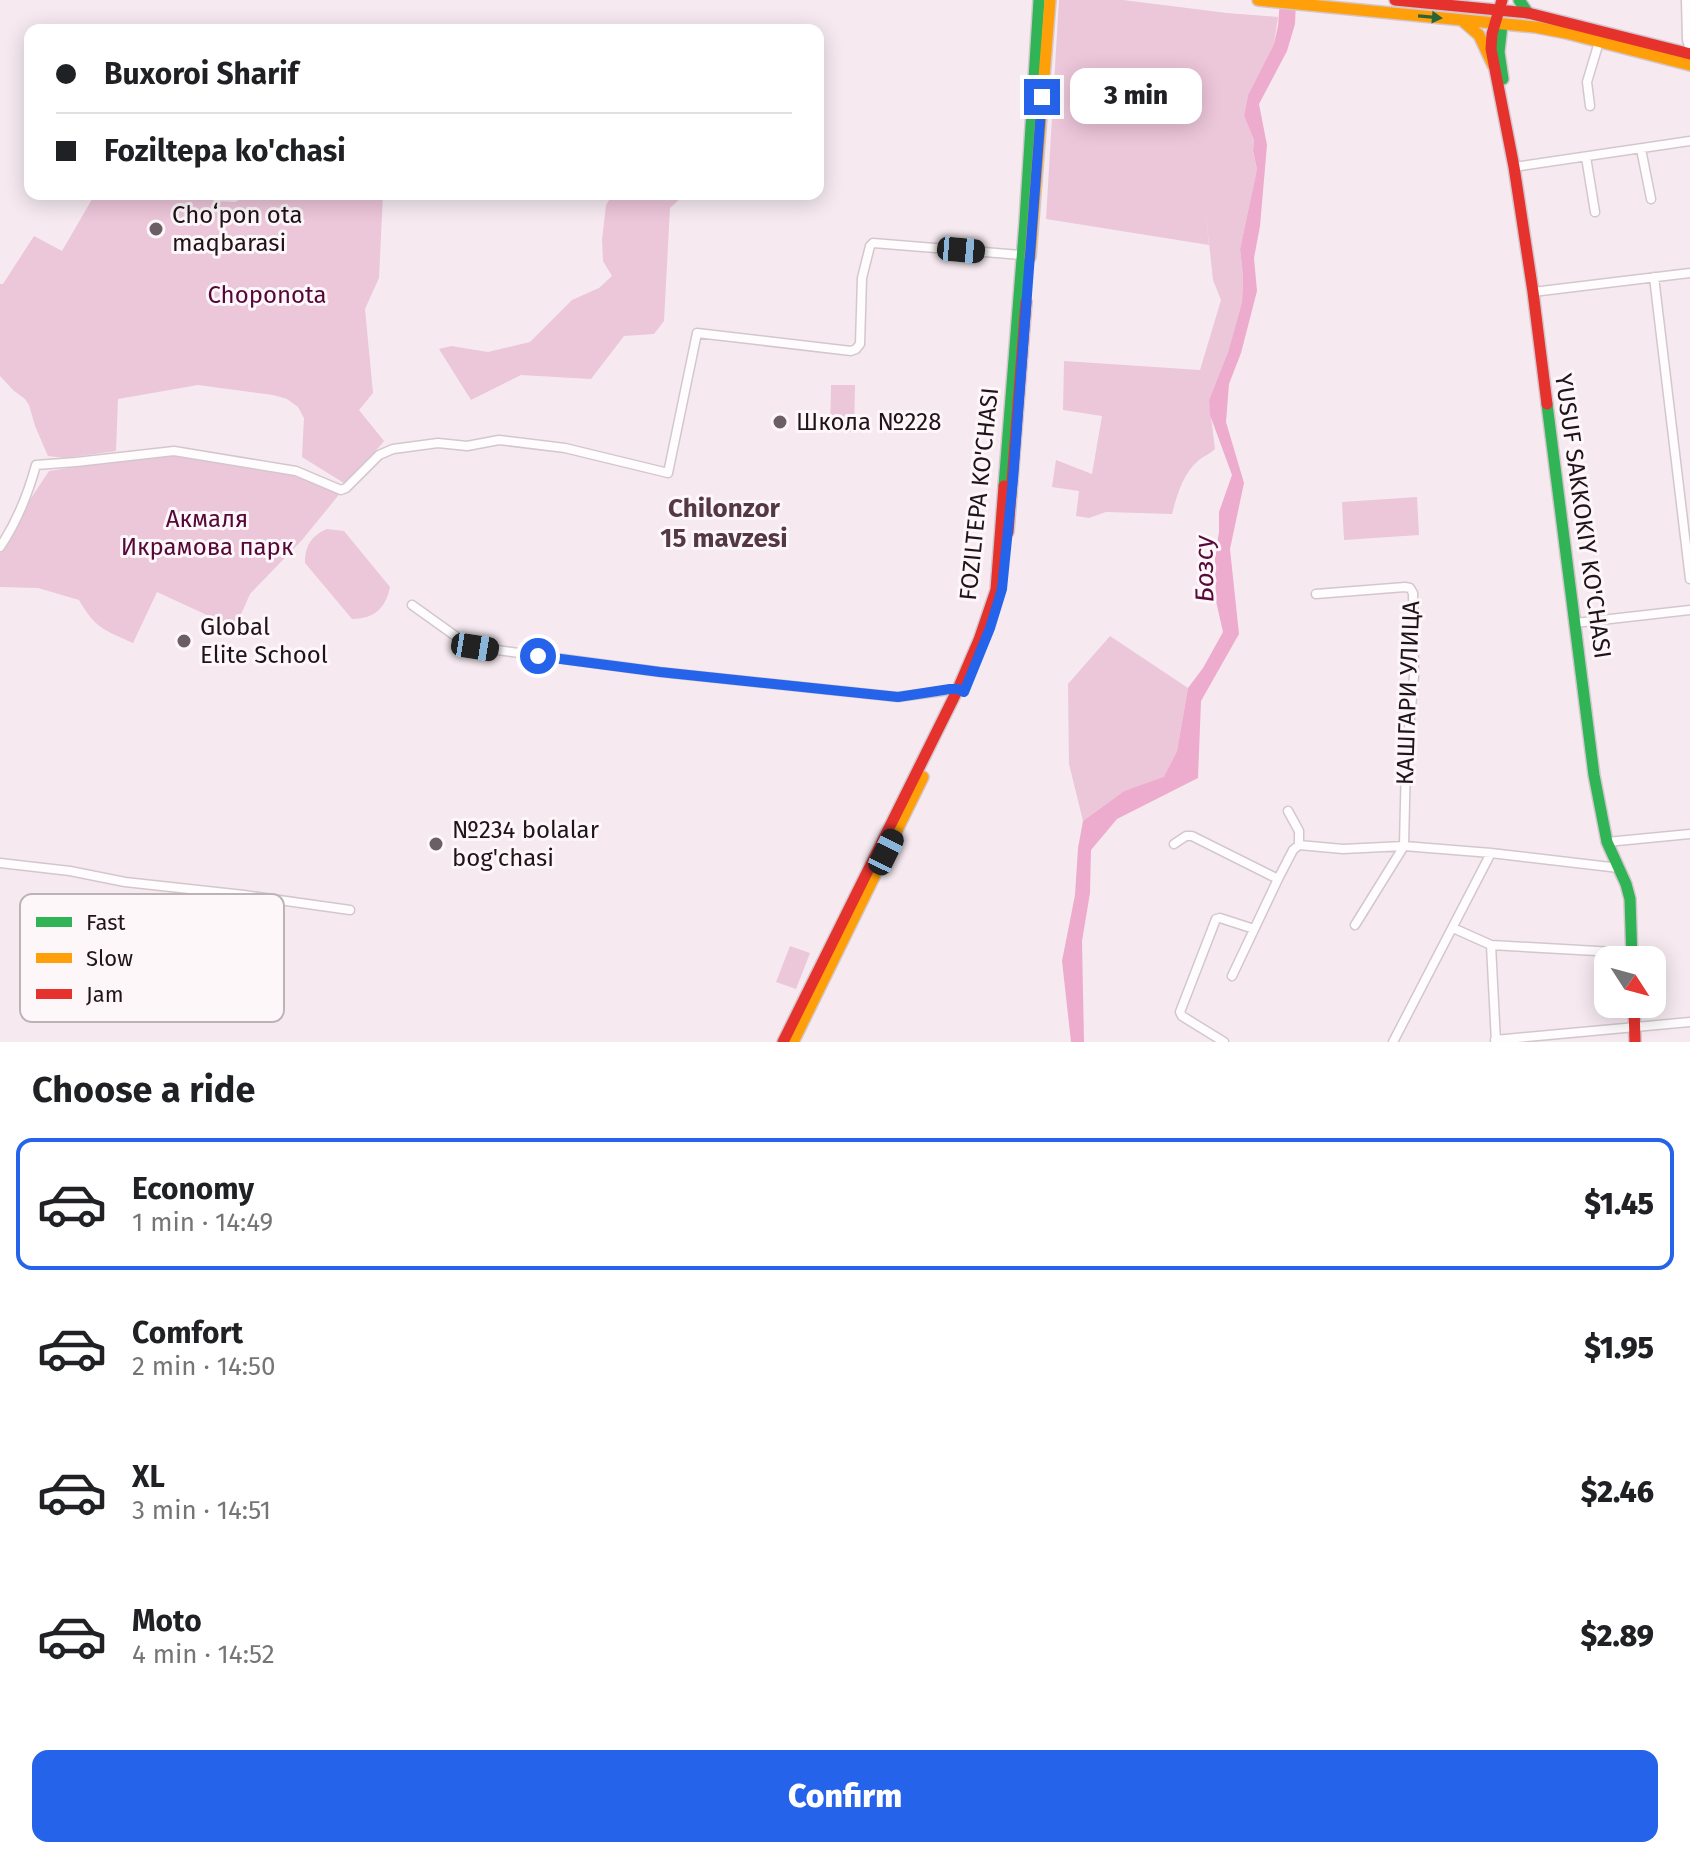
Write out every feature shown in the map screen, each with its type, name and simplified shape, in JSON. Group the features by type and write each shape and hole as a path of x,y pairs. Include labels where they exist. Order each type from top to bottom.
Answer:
{"main road":[{"name":"FOZILTEPA KO'CHASI","path":"783,1042 961,690 996,590 1035,88 1039,0"},
{"name":"FOZILTEPA KO'CHASI","path":"793,1042 990,628 1002,589 1050,0"},
{"path":"1258,0 1457,19 1502,12 1566,33 1690,65"},
{"path":"1395,0 1528,13 1690,52"},
{"path":"1467,8 1488,0"},
{"path":"1519,0 1528,13"},
{"name":"YUSUF SAKKOKIY KO'CHASI","path":"1502,12 1491,49 1493,65 1514,167 1533,292 1594,775 1607,842 1630,899 1632,946"},
{"name":"YUSUF SAKKOKIY KO'CHASI","path":"1502,12 1499,51 1512,126 1514,167"},
{"path":"1457,19 1480,35 1493,65"},
{"path":"1634,1018 1635,1042"}],"street":[{"path":"1686,0 1690,52"},
{"path":"1590,106 1587,82 1599,42"},
{"path":"1514,167 1690,141"},
{"path":"1641,149 1651,199"},
{"path":"1586,157 1595,212"},
{"path":"0,547 20,511 36,465 174,451 296,471 341,490 379,455 393,449 438,443 467,446 499,440 565,448 668,473 697,333 851,351 860,344 862,278 873,243 1022,255"},
{"path":"1533,292 1690,273"},
{"path":"1654,277 1690,579"},
{"name":"КАШГАРИ УЛИЦА","path":"1316,594 1405,587 1413,593 1414,676 1406,760 1404,846"},
{"path":"412,605 475,647 660,672 898,697 961,690"},
{"path":"1575,623 1690,610"},
{"path":"1288,811 1299,831 1299,845"},
{"path":"1607,842 1690,834"},
{"path":"1174,844 1186,836 1192,836 1278,879"},
{"path":"1232,976 1278,879 1293,850 1299,845 1343,849 1404,846 1619,868"},
{"path":"1355,925 1404,846"},
{"path":"1393,1042 1491,853"},
{"path":"0,863 70,871 125,882 235,894"},
{"path":"284,901 350,910"},
{"path":"1224,1042 1180,1012 1216,919 1254,929"},
{"path":"1453,928 1491,945 1594,953"},
{"path":"1491,945 1496,1041 1690,1022"}],"green space":[{"path":"1059,0 1123,0 1278,17 1274,44 1248,95 1244,116 1254,140 1257,169 1240,249 1242,302 1228,352 1209,400 1215,449 1189,471 1172,514 1106,512 1089,518 1076,516 1079,491 1052,487 1056,460 1092,474 1102,416 1063,410 1064,361 1200,370 1221,300 1213,280 1205,205 1209,245 1046,219"},
{"name":"Choponota","path":"92,200 383,200 379,278 365,309 373,393 359,410 384,441 347,485 302,457 304,418 298,407 287,399 198,385 118,399 116,451 65,458 48,456 29,405 0,376 0,284 3,284 34,236 62,251"},
{"path":"609,200 679,200 670,208 664,321 654,334 624,336 591,379 521,375 471,400 439,349 451,346 488,352 530,342 572,300 599,288 612,276 603,261 606,205"},
{"path":"831,385 855,385 854,432 830,432"},
{"name":"Акмаля Икрамова парк","path":"171,452 295,467 342,491 302,540 250,594 235,628 157,592 133,643 101,627 79,600 38,588 0,587 0,545 49,471"},
{"path":"1417,497 1419,535 1344,540 1342,502"},
{"path":"327,529 344,531 390,587 382,606 367,617 352,619 305,563 310,542"},
{"path":"1110,636 1188,688 1177,751 1164,778 1124,791 1083,821 1069,764 1068,684"},
{"path":"790,946 810,953 796,989 776,982"}],"shaded area":[{"name":"Бозсу","path":"1280,0 1296,0 1295,24 1287,51 1259,104 1267,145 1254,258 1257,291 1241,353 1229,384 1226,422 1244,483 1230,549 1239,634 1201,701 1198,778 1117,819 1091,850 1090,893 1082,941 1084,1042 1071,1042 1062,961 1075,895 1083,821 1124,791 1164,777 1177,751 1188,688 1223,632 1216,601 1215,557 1219,512 1232,475 1210,415 1209,400 1228,352 1242,302 1240,249 1257,169 1254,140 1244,116 1248,95 1274,44"}],"traffic: fast":[{"path":"1004,486 1039,0"},
{"path":"1519,0 1528,13"},
{"path":"1502,25 1499,52 1503,79"},
{"path":"1547,404 1594,775 1607,842 1630,899 1632,946"}],"traffic: slow":[{"path":"1030,257 1050,0"},
{"path":"1258,0 1535,27 1690,65"},
{"path":"1464,22 1479,35 1493,65"},
{"path":"793,1042 923,777"}],"traffic: jam":[{"path":"1395,0 1528,13 1690,54"},
{"path":"1502,0 1491,49 1514,167 1547,404"},
{"path":"1008,532 1026,302"},
{"path":"783,1042 958,689 979,640 996,590 1004,486"},
{"path":"1634,1018 1635,1042"}],"place":[{"name":"Choʻpon ota maqbarasi","path":"156,229"},
{"name":"Школа №228","path":"780,422"},
{"name":"Global Elite School","path":"184,641"},
{"name":"№234 bolalar bog'chasi","path":"436,844"}],"district":[{"name":"Chilonzor 15 mavzesi","path":"724,523"}],"route":[{"path":"538,656 898,697 950,689 964,692 998,607 1002,589 1042,97"}]}
